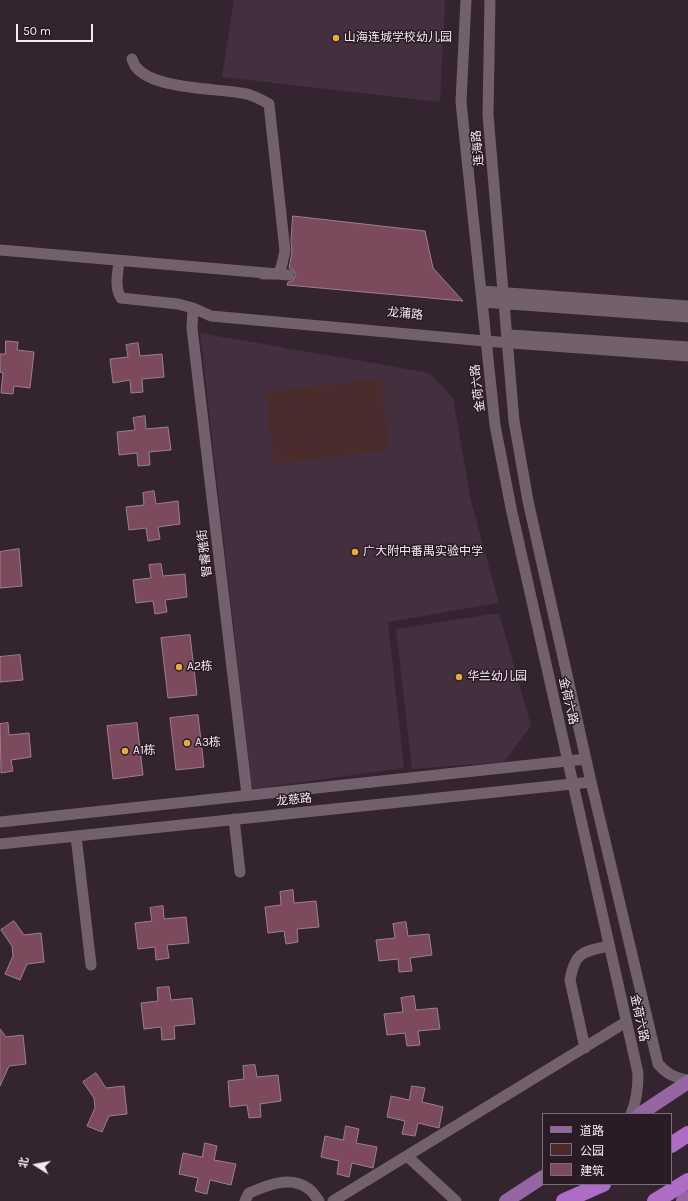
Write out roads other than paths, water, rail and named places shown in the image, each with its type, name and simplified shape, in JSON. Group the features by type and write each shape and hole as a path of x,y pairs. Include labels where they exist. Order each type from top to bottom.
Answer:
{"highway":[{"path":"672,1144 688,1134"},
{"path":"655,1201 688,1181"},
{"path":"564,1201 601,1185"},
{"path":"581,1201 606,1185"}],"main road":[{"path":"641,1113 688,1081"},
{"path":"506,1201 542,1179"},
{"path":"683,1201 688,1198"}],"street":[{"name":"连海路","path":"466,0 461,102 481,297"},
{"name":"连海路","path":"490,0 488,115 504,298"},
{"path":"132,59 136,67 149,78 178,86 209,88 248,95 269,104 284,251 281,268 277,274"},
{"path":"0,250 263,274 289,275"},
{"path":"125,262 116,286 121,298 125,296"},
{"name":"龙蒲路","path":"125,296 178,304 193,308 211,316 485,337"},
{"name":"龙蒲路","path":"125,296 180,300 212,309 688,356"},
{"path":"481,297 688,306"},
{"name":"金荷六路","path":"481,297 495,425 511,508 638,1073 636,1097 630,1113"},
{"path":"504,298 688,317"},
{"name":"金荷六路","path":"504,298 514,421 528,501 591,782 658,1064 668,1074 688,1081"},
{"name":"智睿雅街","path":"193,308 192,328 248,795"},
{"name":"龙蒲路","path":"507,339 688,347"},
{"name":"龙慈路","path":"0,822 586,759"},
{"name":"龙慈路","path":"0,844 591,782"},
{"path":"234,820 240,872"},
{"path":"76,836 91,965"},
{"path":"585,1048 570,980 572,970 576,960 584,952 610,946"},
{"path":"333,1201 626,1022"},
{"path":"407,1156 456,1201"},
{"path":"245,1201 249,1193 280,1182 295,1183 308,1189 319,1201"}],"place":[{"name":"山海连城学校幼儿园","path":"336,38"},
{"name":"广大附中番禺实验中学","path":"355,552"},
{"name":"A2栋","path":"179,667"},
{"name":"华兰幼儿园","path":"459,677"},
{"name":"A3栋","path":"187,743"},
{"name":"A1栋","path":"125,751"}]}
